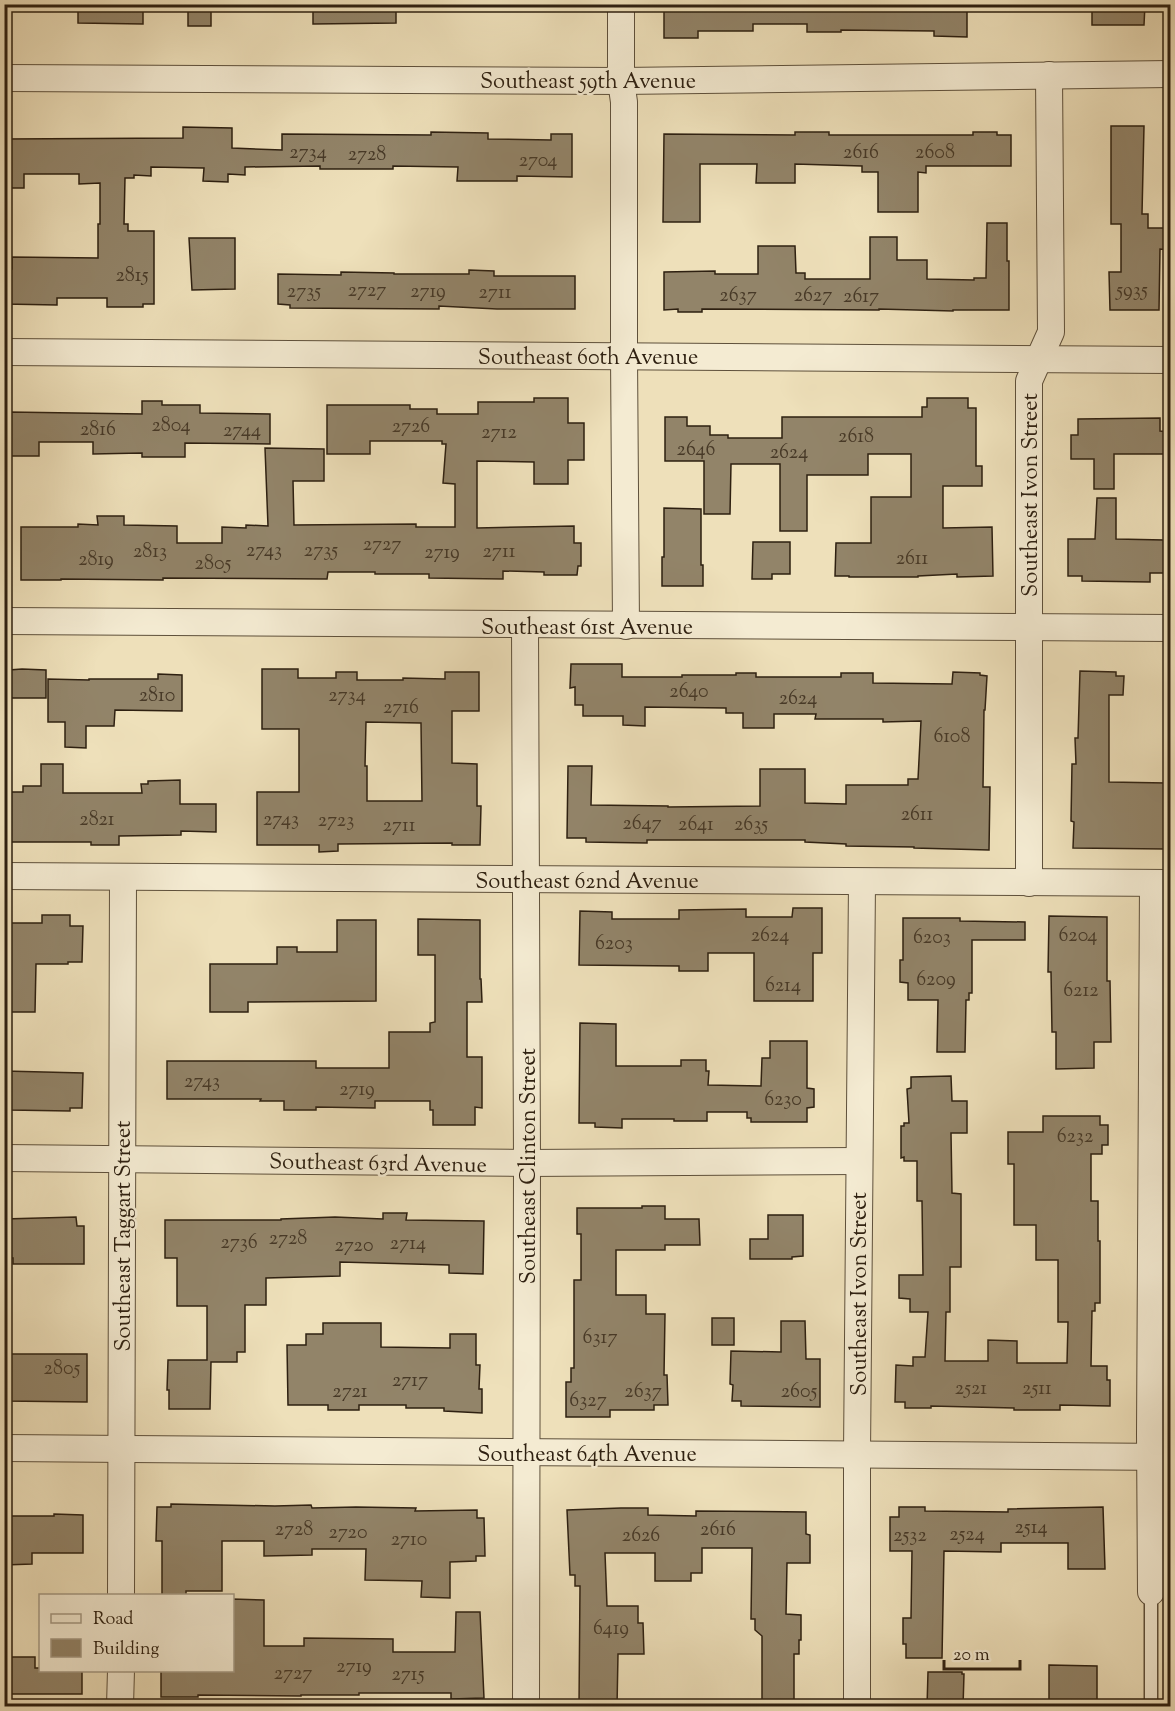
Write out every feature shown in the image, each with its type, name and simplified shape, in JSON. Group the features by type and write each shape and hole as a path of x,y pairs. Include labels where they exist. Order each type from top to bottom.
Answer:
{"street":[{"path":"621,4 621,81 624,114 626,626"},
{"name":"Southeast 59th Avenue","path":"4,78 621,81 1170,74"},
{"name":"Southeast Ivon Street","path":"1029,883 1029,381 1051,332 1049,75"},
{"name":"Southeast 60th Avenue","path":"4,352 1170,360"},
{"name":"Southeast 61st Avenue","path":"4,621 525,626 1170,628"},
{"name":"Southeast Clinton Street","path":"525,626 526,1707"},
{"name":"Southeast 62nd Avenue","path":"4,876 1162,883"},
{"name":"Southeast Taggart Street","path":"121,1594 123,877"},
{"name":"Southeast Ivon Street","path":"857,1707 862,882"},
{"path":"1151,1592 1160,1456 1162,883"},
{"name":"Southeast 63rd Avenue","path":"4,1158 527,1163 859,1161"},
{"name":"Southeast 64th Avenue","path":"4,1448 1160,1456"},
{"path":"120,1707 121,1672"}],"lane":[{"path":"1151,1592 1151,1707"}],"building":[{"path":"78,4 143,4 143,24 78,23"},
{"path":"188,4 211,4 211,26 188,26"},
{"path":"313,4 396,4 396,23 313,24"},
{"path":"664,4 967,4 967,37 934,36 934,31 807,32 807,24 753,24 753,31 698,31 698,38 664,38"},
{"path":"1092,4 1145,4 1144,25 1092,25"},
{"path":"1111,126 1144,126 1142,214 1148,214 1148,228 1170,228 1170,250 1160,249 1159,310 1110,310 1109,272 1121,272 1121,224 1111,224"},
{"path":"183,127 232,128 232,148 282,150 282,134 488,133 488,139 551,140 551,134 572,134 572,177 517,176 517,181 457,181 458,167 393,166 393,169 320,169 320,166 245,167 245,175 228,174 228,182 203,181 204,168 151,167 151,176 134,175 134,178 125,178 124,224 128,224 128,231 154,231 154,304 143,304 143,307 107,307 107,298 57,298 57,305 4,304 4,269 12,269 12,257 98,258 100,183 79,184 79,174 24,174 24,188 4,188 4,139 183,138"},
{"path":"795,132 829,132 829,135 973,135 973,132 997,132 997,135 1011,135 1011,166 926,166 926,173 918,172 918,212 878,212 878,172 862,172 862,166 795,164 795,183 756,183 757,164 700,164 700,222 663,222 664,134 795,135"},
{"path":"987,223 1007,223 1009,310 702,309 702,312 678,312 678,309 664,310 664,272 715,271 715,274 758,274 758,246 795,246 796,273 805,273 805,279 870,279 870,237 897,237 897,260 927,260 927,279 986,278"},
{"path":"189,238 235,238 235,289 192,290"},
{"path":"469,270 494,271 494,276 575,276 575,309 439,306 439,309 290,308 290,305 278,304 278,274 341,275 341,272 469,274"},
{"path":"534,398 568,398 568,423 584,423 584,460 568,460 568,484 534,484 534,462 477,461 477,528 574,526 574,543 581,543 581,566 578,566 577,575 503,571 503,579 429,578 429,574 328,572 327,579 21,580 21,527 98,525 97,516 124,516 124,525 177,526 177,543 222,543 222,527 268,526 265,448 324,449 324,481 293,481 294,525 416,524 416,527 455,527 455,484 443,483 446,444 442,444 442,441 370,441 370,454 327,454 327,405 410,405 410,409 437,409 437,414 478,414 478,402 534,402"},
{"path":"927,398 968,398 968,408 976,408 976,466 982,466 982,486 943,486 943,528 992,527 993,576 957,577 957,574 918,577 835,576 836,543 871,543 871,497 911,497 911,454 868,454 868,475 807,475 807,531 780,531 780,464 731,464 730,514 704,514 704,461 665,461 665,417 687,417 687,426 710,426 710,435 728,435 728,438 782,438 782,417 922,417 922,407 927,407"},
{"path":"142,401 162,401 162,405 200,405 200,413 270,414 270,444 185,443 185,457 142,457 142,453 93,454 93,442 39,442 39,456 9,456 9,412 142,414"},
{"path":"1160,418 1160,431 1170,432 1170,454 1114,454 1114,489 1094,489 1094,459 1071,459 1071,435 1078,435 1078,419"},
{"path":"1097,498 1116,498 1116,539 1164,540 1164,573 1150,573 1150,582 1082,581 1082,576 1068,576 1068,539 1095,539"},
{"path":"664,508 701,509 703,586 662,586"},
{"path":"753,542 790,542 790,574 772,574 772,579 752,579"},
{"path":"571,664 622,664 622,677 756,673 756,677 841,677 841,673 873,673 873,683 952,684 953,672 980,673 980,675 987,676 983,787 990,787 989,850 846,846 846,844 805,842 805,840 647,840 647,843 586,842 586,838 567,838 568,766 592,766 591,805 760,806 760,769 805,769 805,803 846,804 846,785 908,785 908,779 918,779 921,721 815,719 816,714 774,714 774,728 743,728 743,713 726,713 726,708 645,707 645,726 623,725 623,716 583,716 583,705 575,705 575,687 570,688"},
{"path":"262,669 298,669 298,678 336,678 336,672 357,672 357,680 445,679 445,672 479,672 479,711 452,711 452,763 477,764 477,806 481,806 480,845 452,845 452,843 338,844 338,851 319,852 319,845 257,845 257,792 299,792 299,729 262,729","holes":["366,722 421,723 422,801 367,801"]},
{"path":"9,670 46,670 46,698 9,698"},
{"path":"1080,671 1116,672 1116,676 1124,676 1123,695 1109,695 1109,782 1166,783 1165,849 1073,848 1072,764 1076,764 1075,738 1078,738"},
{"path":"158,674 182,675 182,711 115,710 114,726 86,726 86,748 65,747 65,722 48,722 48,679 158,679"},
{"path":"41,764 63,764 63,793 142,793 141,784 148,784 148,781 180,780 180,804 216,804 216,832 181,831 181,835 119,836 119,845 91,845 91,842 8,842 9,792 23,792 23,786 41,786"},
{"path":"793,908 822,908 822,953 813,953 813,1001 754,1001 754,953 708,953 708,971 679,971 679,966 579,965 580,911 612,912 612,919 679,919 679,910 746,909 746,917 792,917"},
{"path":"42,915 70,915 70,926 83,926 82,962 36,964 35,1012 7,1012 7,982 4,982 4,923 42,923"},
{"path":"1049,916 1107,917 1107,981 1110,981 1111,1042 1094,1042 1094,1068 1056,1069 1056,1032 1052,1032 1051,972 1048,972"},
{"path":"903,918 960,918 960,921 1025,922 1025,940 972,940 972,993 969,993 969,1000 966,1000 965,1052 937,1052 938,1000 908,1000 908,983 900,982 900,960 903,960"},
{"path":"418,919 480,920 482,1002 467,1002 467,1057 482,1057 482,1108 475,1107 475,1125 433,1125 433,1110 430,1110 430,1101 375,1101 375,1108 316,1107 316,1110 284,1110 284,1101 167,1099 167,1061 316,1061 316,1068 389,1068 389,1032 430,1032 430,1023 435,1022 435,955 418,955"},
{"path":"337,920 376,920 376,1001 248,1002 248,1012 210,1012 210,964 277,964 277,947 297,947 297,952 337,952"},
{"path":"580,1023 616,1024 616,1066 681,1066 681,1060 706,1060 706,1071 709,1071 708,1085 761,1086 762,1058 770,1058 770,1041 807,1041 807,1088 814,1089 814,1107 807,1108 807,1122 751,1122 751,1118 747,1118 747,1112 707,1112 707,1121 622,1119 622,1128 595,1127 595,1123 579,1123"},
{"path":"4,1071 83,1073 82,1108 70,1108 70,1111 9,1110 9,1103 4,1103"},
{"path":"951,1076 952,1101 967,1101 967,1133 951,1133 952,1193 961,1194 961,1267 950,1267 950,1312 946,1312 945,1361 988,1361 988,1340 1017,1341 1017,1363 1067,1363 1068,1322 1058,1322 1058,1260 1036,1260 1036,1225 1014,1225 1014,1164 1008,1164 1008,1132 1043,1132 1043,1116 1100,1116 1100,1125 1108,1125 1108,1145 1102,1145 1102,1154 1091,1154 1091,1201 1098,1201 1100,1303 1095,1303 1095,1311 1092,1311 1091,1366 1107,1366 1107,1380 1110,1380 1110,1406 1060,1405 1060,1410 931,1406 931,1408 905,1408 905,1402 895,1402 896,1365 913,1366 913,1357 925,1357 928,1312 910,1312 910,1299 899,1298 899,1275 923,1275 922,1201 917,1201 917,1161 904,1161 904,1157 901,1158 901,1126 909,1123 907,1089 911,1088 911,1077"},
{"path":"642,1206 665,1206 665,1219 699,1219 700,1245 665,1245 665,1250 616,1250 616,1295 646,1295 646,1314 665,1314 664,1375 667,1375 668,1405 654,1405 654,1410 610,1410 610,1417 566,1417 566,1382 571,1382 571,1368 574,1368 574,1280 581,1280 581,1234 577,1234 577,1208 642,1208"},
{"path":"383,1213 407,1213 406,1220 484,1221 483,1274 449,1273 449,1265 340,1262 340,1276 266,1278 266,1305 245,1305 245,1352 237,1352 237,1362 211,1362 210,1409 169,1409 168,1360 207,1360 207,1306 177,1306 177,1258 165,1258 165,1220 281,1220 335,1217 383,1219"},
{"path":"768,1215 803,1215 803,1256 792,1257 792,1259 750,1259 750,1239 768,1239"},
{"path":"76,1217 77,1226 84,1226 84,1264 13,1264 13,1258 4,1258 4,1219"},
{"path":"712,1318 734,1318 734,1345 712,1345"},
{"path":"781,1321 805,1321 806,1359 820,1359 820,1407 741,1406 741,1401 732,1401 731,1351 781,1352"},
{"path":"323,1323 381,1323 381,1347 450,1348 450,1334 476,1334 476,1365 480,1365 479,1389 482,1389 482,1413 444,1411 444,1408 406,1408 406,1405 359,1405 359,1410 328,1410 328,1405 288,1405 287,1345 306,1345 306,1334 323,1334"},
{"path":"4,1354 87,1354 87,1402 4,1401"},
{"path":"171,1504 311,1505 312,1508 477,1510 477,1518 484,1518 485,1556 476,1556 476,1561 450,1562 450,1598 421,1597 422,1581 365,1580 366,1549 312,1549 312,1555 264,1556 264,1541 222,1541 222,1591 162,1594 162,1541 156,1541 157,1507 171,1507"},
{"path":"899,1507 925,1507 925,1511 1008,1512 1008,1509 1103,1507 1105,1569 1068,1569 1068,1543 1001,1543 1001,1552 944,1551 942,1658 906,1658 906,1644 903,1644 903,1618 911,1618 912,1551 890,1551 890,1517 899,1517"},
{"path":"648,1508 648,1515 696,1516 696,1511 806,1512 806,1534 810,1535 810,1563 787,1563 786,1614 801,1615 799,1654 794,1654 794,1707 762,1707 762,1636 755,1630 755,1619 751,1619 752,1548 702,1548 702,1573 691,1573 691,1581 655,1581 655,1553 605,1553 607,1606 638,1606 638,1623 643,1623 644,1654 618,1654 617,1707 579,1707 580,1586 575,1586 575,1575 570,1575 567,1510"},
{"path":"54,1514 83,1515 83,1553 32,1553 32,1564 4,1565 4,1516 54,1516"},
{"path":"234,1599 264,1600 264,1646 304,1646 304,1638 393,1639 393,1652 455,1652 456,1612 480,1612 484,1698 451,1699 451,1693 161,1697 161,1672 234,1672"},
{"path":"8,1657 35,1657 35,1668 39,1668 39,1672 82,1672 82,1694 7,1694"},
{"path":"1049,1665 1097,1666 1097,1706 1049,1707"},
{"path":"928,1672 962,1672 964,1674 963,1707 927,1707"}]}
